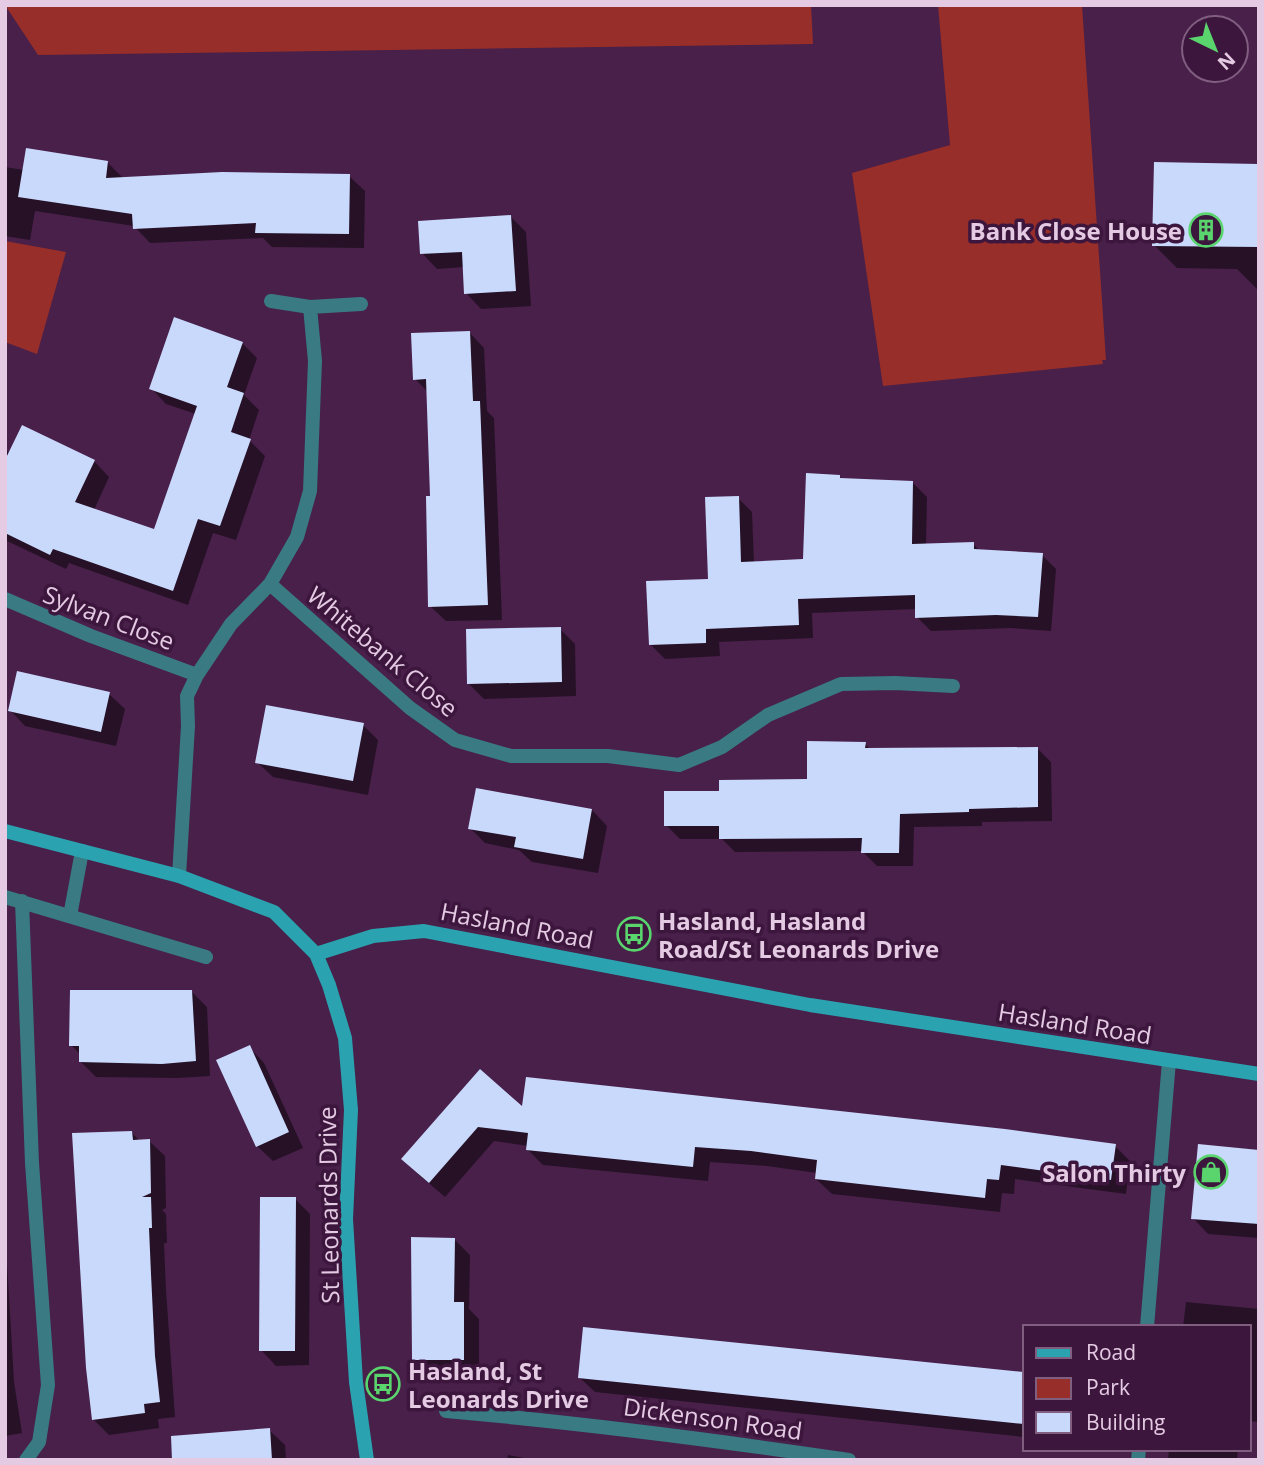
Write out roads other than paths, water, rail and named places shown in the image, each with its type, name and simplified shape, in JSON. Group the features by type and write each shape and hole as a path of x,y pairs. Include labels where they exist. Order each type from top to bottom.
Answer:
{"main road":[{"path":"5,831 179,876 274,912 316,954"},
{"name":"Hasland Road","path":"316,954 373,936 424,931 810,1004 1259,1074"},
{"name":"St Leonards Drive","path":"316,954 329,985 345,1038 351,1110 346,1219 356,1382 367,1460"}],"street":[{"path":"271,301 310,307 361,304"},
{"path":"179,876 187,751 187,696 197,675 231,624 270,584 297,537 310,491 314,361 310,307"},
{"name":"Whitebank Close","path":"270,584 410,708 454,740 511,756 608,756 679,765 722,747 768,715 841,684 953,686"},
{"name":"Sylvan Close","path":"5,599 90,636 197,675"},
{"path":"70,916 82,851"},
{"path":"5,897 206,957"},
{"path":"22,901 32,1163 48,1385 39,1442 26,1460"},
{"path":"1147,1325 1169,1062"},
{"name":"Dickenson Road","path":"446,1411 590,1425 849,1460"}],"place":[{"name":"Bank Close House","path":"1206,230"},
{"name":"Hasland, Hasland Road/St Leonards Drive","path":"634,934"},
{"name":"Salon Thirty","path":"1211,1172"},
{"name":"Hasland, St Leonards Drive","path":"383,1384"}]}
